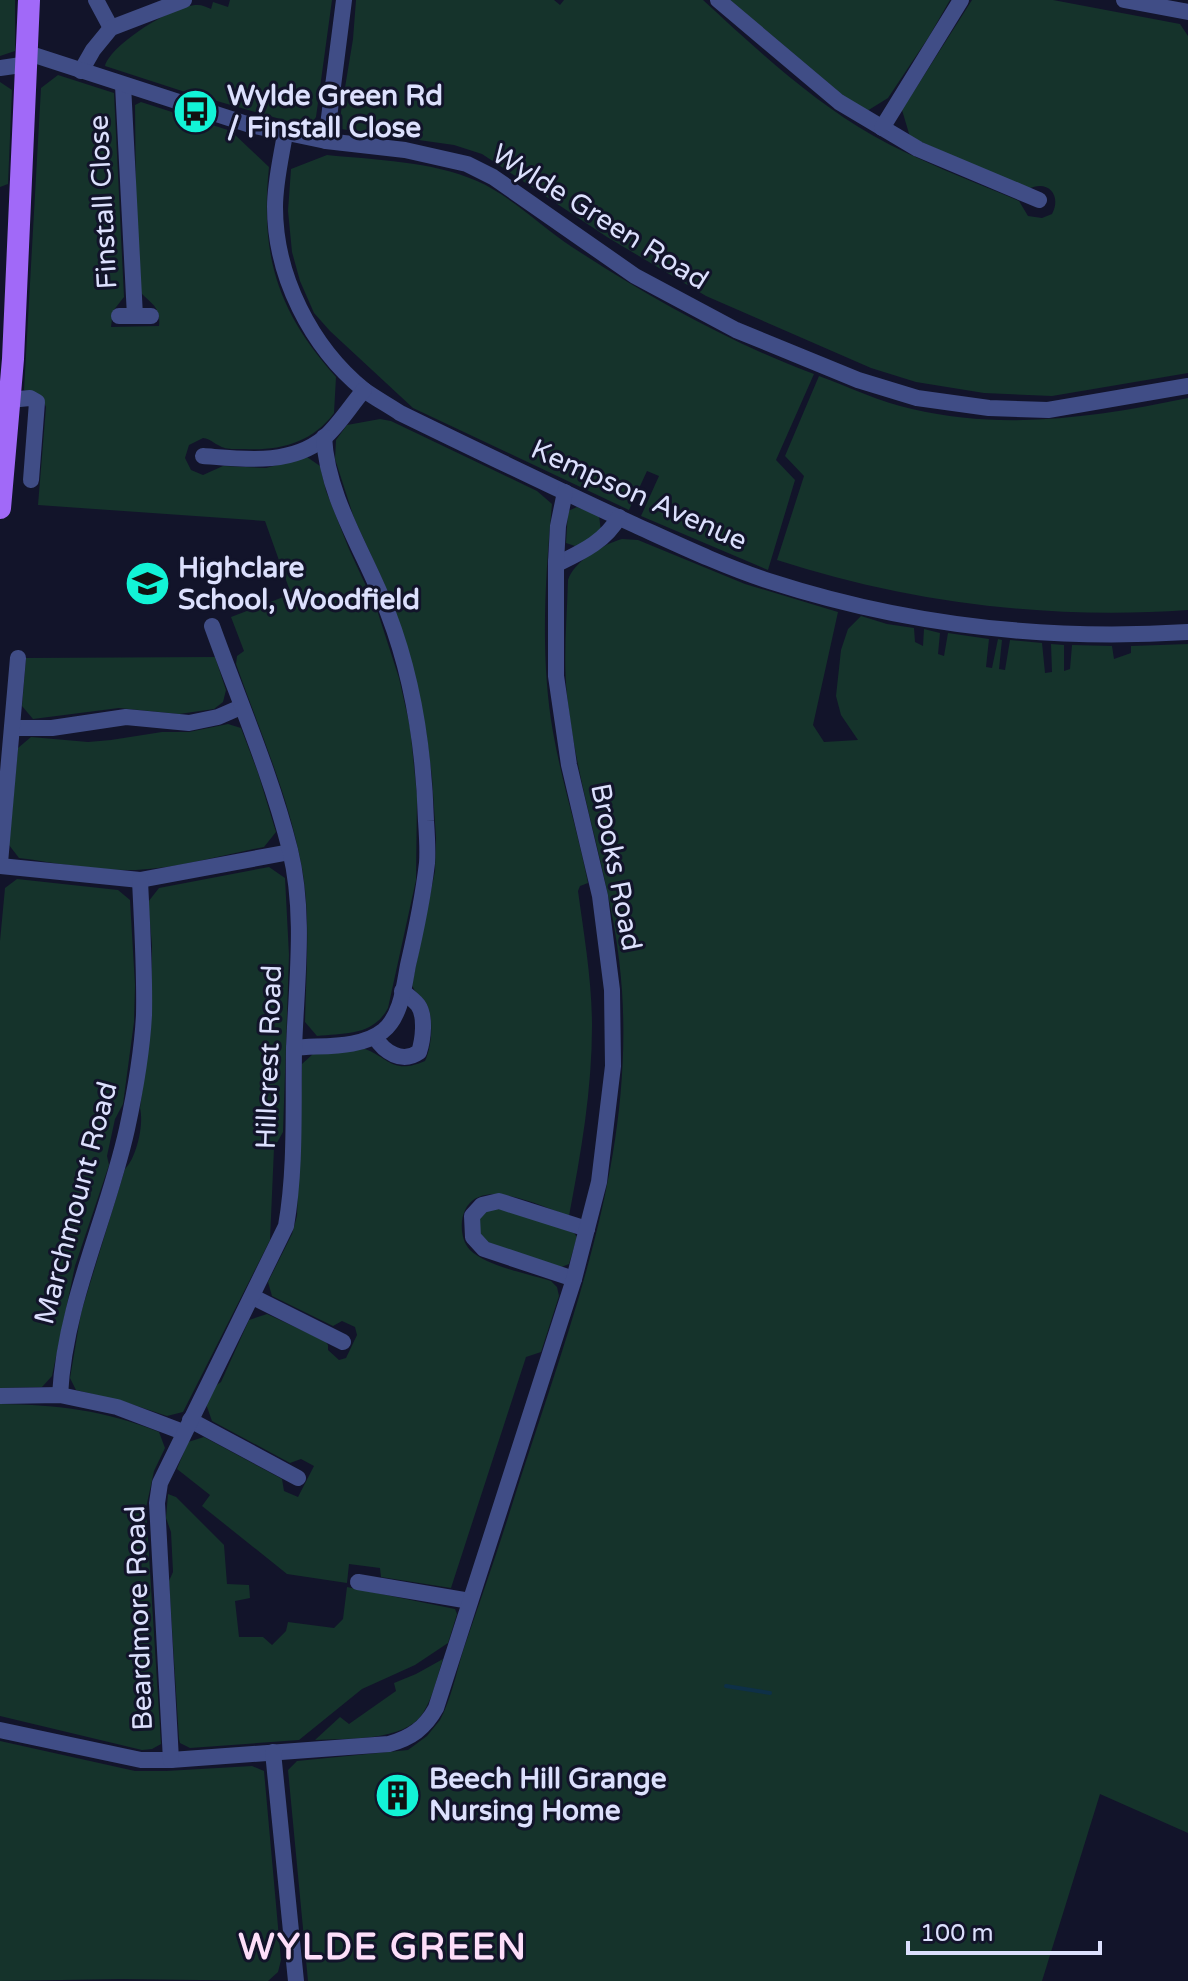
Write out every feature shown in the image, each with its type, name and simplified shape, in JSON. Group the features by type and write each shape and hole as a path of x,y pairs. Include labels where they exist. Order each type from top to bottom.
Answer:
{"main road":[{"path":"0,508 9,400 6,360 28,59 29,0"}],"street":[{"path":"96,0 111,28"},
{"path":"81,71 111,28 184,0"},
{"path":"326,141 344,0"},
{"path":"718,0 839,102 918,149 1039,200"},
{"path":"882,128 961,0"},
{"path":"1124,0 1188,12"},
{"path":"0,68 28,59"},
{"name":"Wylde Green Road","path":"28,59 81,71 285,134 405,150 467,164 493,177 635,276 736,330 858,380 917,398 989,408 1048,410 1188,386"},
{"name":"Finstall Close","path":"123,85 135,316"},
{"name":"Kempson Avenue","path":"285,134 275,207 283,262 291,289 315,337 331,357 364,390 400,413 619,517 767,580 846,604 972,627 1070,635 1133,636 1188,632"},
{"path":"203,456 256,459 278,457 307,447 324,437 364,390"},
{"path":"9,400 30,398 37,402 31,480"},
{"path":"294,1048 375,1037 389,1025 402,991 427,860 426,798 415,712 388,613 334,486 324,437"},
{"name":"Brooks Road","path":"0,1730 141,1760 171,1760 389,1744 413,1735 436,1708 574,1279 599,1182 608,1115 613,1066 613,1015 600,896 577,807 561,723 556,661 556,562 558,526 565,492"},
{"path":"556,562 597,542 612,530 619,517"},
{"name":"Hillcrest Road","path":"164,1474 253,1297 286,1226 290,1207 299,951 295,880 269,779 212,626"},
{"path":"18,658 0,864 140,880 290,852"},
{"path":"12,728 52,728 126,717 189,723 218,717 241,707"},
{"name":"Marchmount Road","path":"60,1395 66,1337 84,1270 108,1202 136,1082 144,1014 140,880"},
{"path":"375,1037 381,1048 391,1054 401,1057 419,1052 422,1014 418,1005 402,991"},
{"path":"574,1279 484,1249 473,1237 472,1216 482,1205 499,1201 587,1229"},
{"path":"253,1297 343,1342"},
{"path":"0,1396 60,1395 117,1407 186,1426 298,1478"},
{"name":"Beardmore Road","path":"164,1474 157,1503 171,1760"},
{"path":"358,1582 470,1601"},
{"path":"273,1752 296,1981"}],"green space":[{"path":"0,0 15,0 15,51 0,56"},
{"path":"230,0 332,0 313,121 301,125 105,66 119,47 160,18 188,6 200,5 211,9 213,2 228,7"},
{"path":"356,0 554,0 560,5 564,0 703,0 784,72 850,121 907,153 1019,201 1028,216 1042,218 1052,214 1055,207 1054,195 1047,188 1035,186 1028,189 910,137 902,110 972,0 1053,0 1180,24 1188,36 1188,373 1052,396 984,393 916,382 871,368 706,296 607,237 482,154 454,145 341,129 339,124"},
{"path":"730,0 950,0 888,98 867,111 846,98"},
{"path":"58,75 114,93 124,297 113,311 111,327 159,326 157,311 141,293 135,105 141,102 231,131 269,167 267,228 277,280 299,329 336,377 334,413 316,432 305,438 270,448 232,449 203,438 189,445 185,458 191,470 203,475 223,466 266,468 307,457 320,466 326,491 377,610 399,678 410,727 417,796 416,880 388,1008 375,1024 357,1031 317,1036 305,1022 307,925 302,868 282,790 236,664 237,656 244,651 231,617 291,594 265,521 38,505 46,407 42,398 24,390 41,88"},
{"path":"0,82 12,90 8,184 0,187"},
{"path":"327,155 422,165 477,181 513,202 572,247 660,301 751,348 814,374 776,460 795,480 768,570 641,516 659,476 647,471 629,510 413,408 330,331 314,313 300,281 292,252 288,211 291,169"},
{"path":"819,376 900,406 947,416 981,419 1085,416 1188,398 1188,610 1084,612 980,605 878,587 777,560 804,476 785,456"},
{"path":"380,419 391,421 537,491 552,504 545,618 546,676 557,751 588,883 580,886 578,891 591,992 592,1050 585,1121 569,1216 525,1200 492,1194 478,1197 468,1206 462,1221 466,1244 477,1256 551,1281 557,1287 559,1296 541,1352 526,1357 451,1588 381,1577 380,1568 349,1564 347,1583 287,1574 202,1506 210,1495 177,1469 188,1442 204,1437 282,1479 284,1491 298,1497 314,1466 301,1459 290,1463 212,1421 206,1404 215,1386 221,1382 249,1320 267,1314 325,1341 328,1350 339,1360 346,1358 357,1335 355,1327 342,1321 333,1326 272,1296 268,1282 292,1234 297,1216 302,1064 314,1053 365,1049 398,1066 414,1065 425,1061 429,1047 430,1013 412,985 435,871 436,838 426,731 384,583 354,518 335,459 336,440 347,425"},
{"path":"577,507 599,516 601,531 578,547 566,543 568,511"},
{"path":"622,539 638,540 745,584 838,612 813,725 824,742 858,740 841,715 836,696 841,650 848,629 861,616 914,628 915,642 923,646 924,629 940,633 938,654 944,656 948,633 989,639 986,667 992,668 998,639 1002,640 999,669 1005,670 1010,640 1042,643 1045,673 1052,672 1051,644 1064,645 1064,671 1070,669 1072,645 1112,646 1114,659 1131,653 1131,646 1188,644 1188,1833 1100,1794 1042,1981 308,1981 288,1770 297,1761 408,1750 427,1736 440,1720 573,1318 606,1190 617,1124 623,1058 622,991 605,879 572,732 566,681 566,638 568,580 571,573 590,554"},
{"path":"215,657 226,690 223,702 214,709 179,714 119,708 33,719 22,706 26,658"},
{"path":"228,724 241,728 276,832 264,847 168,867 121,870 19,858 9,845 18,748 31,737 88,742 162,732 189,732"},
{"path":"269,867 285,878 289,955 283,1132 274,1148 270,1240 183,1412 167,1416 76,1390 70,1378 81,1313 125,1169 133,1157 140,1131 151,1024 152,945 148,902 159,888"},
{"path":"17,879 118,890 130,900 134,1022 123,1104 115,1119 107,1156 109,1165 75,1266 52,1376 42,1387 0,1388 0,941 5,888"},
{"path":"498,1206 574,1233 577,1237 569,1264 559,1268 479,1240 480,1213"},
{"path":"0,1404 81,1410 119,1418 159,1432 165,1448 154,1471 146,1508 161,1744 152,1749 142,1750 0,1716"},
{"path":"168,1494 176,1497 224,1545 227,1584 249,1585 250,1598 235,1601 239,1637 263,1637 272,1645 286,1631 288,1622 334,1628 343,1619 347,1587 455,1609 457,1614 448,1643 415,1665 362,1689 299,1740 190,1748 180,1743 169,1581 173,1572 171,1532 166,1518"},
{"path":"443,1659 423,1713 403,1729 374,1737 315,1740 340,1717 349,1724 396,1691 394,1683"},
{"path":"0,1741 135,1771 252,1766 264,1771 281,1960 278,1972 268,1981 0,1981"}],"waterway":[{"path":"726,1686 770,1693"}],"place":[{"name":"Wylde Green Rd / Finstall Close","path":"196,112"},
{"name":"Highclare School, Woodfield","path":"147,584"},
{"name":"Beech Hill Grange Nursing Home","path":"398,1795"}],"district":[{"name":"WYLDE GREEN","path":"383,1947"}]}
